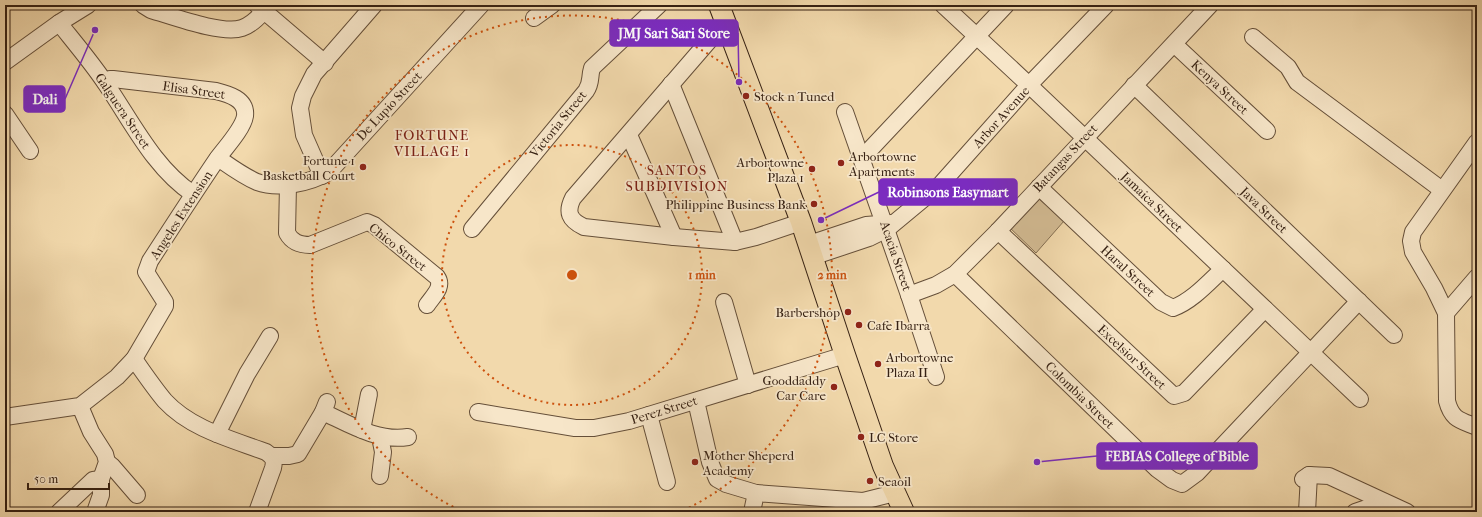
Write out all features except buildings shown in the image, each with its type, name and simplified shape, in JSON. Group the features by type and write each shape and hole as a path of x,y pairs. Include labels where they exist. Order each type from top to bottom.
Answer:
{"main road":[{"path":"723,13 801,222 817,248 844,355 883,466 904,512"}],"street":[{"path":"143,5 151,10 219,29 241,28 254,21 261,8 325,63"},
{"path":"322,176 304,135 300,108 303,96 314,74 374,5"},
{"name":"De Lupio Street","path":"218,158 239,173 259,182 276,185 288,185 322,176 329,172 481,5"},
{"path":"534,18 552,5"},
{"name":"Victoria Street","path":"472,229 586,91 591,81 590,74 592,68 659,5"},
{"name":"Jamaica Street","path":"943,5 1360,399"},
{"path":"862,158 1006,5"},
{"name":"Arbor Avenue","path":"817,248 866,225 888,225 906,214 940,184 1029,85 1106,5"},
{"name":"Batangas Street","path":"909,295 936,285 955,274 998,231 1084,137 1210,5"},
{"path":"5,62 59,23 77,8"},
{"path":"723,13 671,84 573,198 569,206 570,216 576,223 584,226 674,237 735,242 756,238 801,222"},
{"name":"Galguera Street","path":"59,23 105,82 151,153 172,178 193,194"},
{"path":"1253,38 1288,67 1297,82 1442,190"},
{"name":"Kenya Street","path":"1174,44 1267,131"},
{"name":"Elisa Street","path":"105,82 113,79 231,94 241,101 246,115 244,121 218,158"},
{"path":"671,84 735,242"},
{"name":"Java Street","path":"1134,85 1394,335"},
{"name":"Acacia Street","path":"846,112 888,225 936,377"},
{"path":"5,114 30,151"},
{"path":"628,135 674,237"},
{"path":"1477,142 1413,232 1411,241 1413,252 1434,288 1446,313 1447,401 1450,412 1455,418 1477,427"},
{"name":"Angeles Extension","path":"80,406 117,377 134,359 165,306 165,302 148,278 146,270 150,261 193,194 218,158"},
{"name":"Chico Street","path":"288,185 287,233 290,239 302,245 310,245 367,222 374,225 439,280 439,287 427,305"},
{"name":"Haral Street","path":"1039,187 1161,302 1173,308 1180,306 1223,270"},
{"name":"Excelsior Street","path":"998,231 1174,396 1184,393 1265,309"},
{"name":"Colombia Street","path":"955,274 1157,469 1172,480 1182,484 1197,473 1359,301"},
{"path":"1446,313 1477,277"},
{"path":"724,302 748,385"},
{"path":"217,434 247,374 270,336"},
{"name":"Perez Street","path":"478,412 575,428 594,428 649,415 844,355"},
{"path":"134,359 157,391 173,408 198,425 217,434 266,452 272,456 289,456 298,454 325,407 362,430 380,437 408,437"},
{"path":"362,430 369,394"},
{"path":"696,401 710,462 717,479 726,484 756,493 863,501 895,493"},
{"path":"5,417 80,406 91,432 105,454 107,462 101,479 101,495 95,512"},
{"path":"649,415 668,482"},
{"path":"380,437 383,452 380,476"},
{"path":"256,512 273,468 274,462 272,456"},
{"path":"107,462 137,495"},
{"path":"1307,512 1306,477 1329,476 1407,512"},
{"path":"59,512 93,480 101,479"},
{"path":"752,512 756,493"},
{"path":"1355,512 1384,502"}],"shaded area":[{"path":"1036,196 1064,221 1036,253 1007,225"}],"place":[{"name":"Dali","path":"95,30"},
{"name":"JMJ Sari Sari Store","path":"739,82"},
{"name":"Stock n Tuned","path":"746,96"},
{"name":"Arbortowne Apartments","path":"841,163"},
{"name":"Fortune 1 Basketball Court","path":"363,167"},
{"name":"Arbortowne Plaza 1","path":"812,169"},
{"name":"Philippine Business Bank","path":"814,204"},
{"name":"Robinsons Easymart","path":"821,220"},
{"name":"Barbershop","path":"848,312"},
{"name":"Cafe Ibarra","path":"859,325"},
{"name":"Arbortowne Plaza II","path":"878,364"},
{"name":"Gooddaddy Car Care","path":"834,387"},
{"name":"LC Store","path":"861,437"},
{"name":"Mother Sheperd Academy","path":"695,462"},
{"name":"FEBIAS College of Bible","path":"1037,462"},
{"name":"Seaoil","path":"870,481"}],"district":[{"name":"FORTUNE VILLAGE 1","path":"432,144"},
{"name":"SANTOS SUBDIVISION","path":"677,178"}]}
